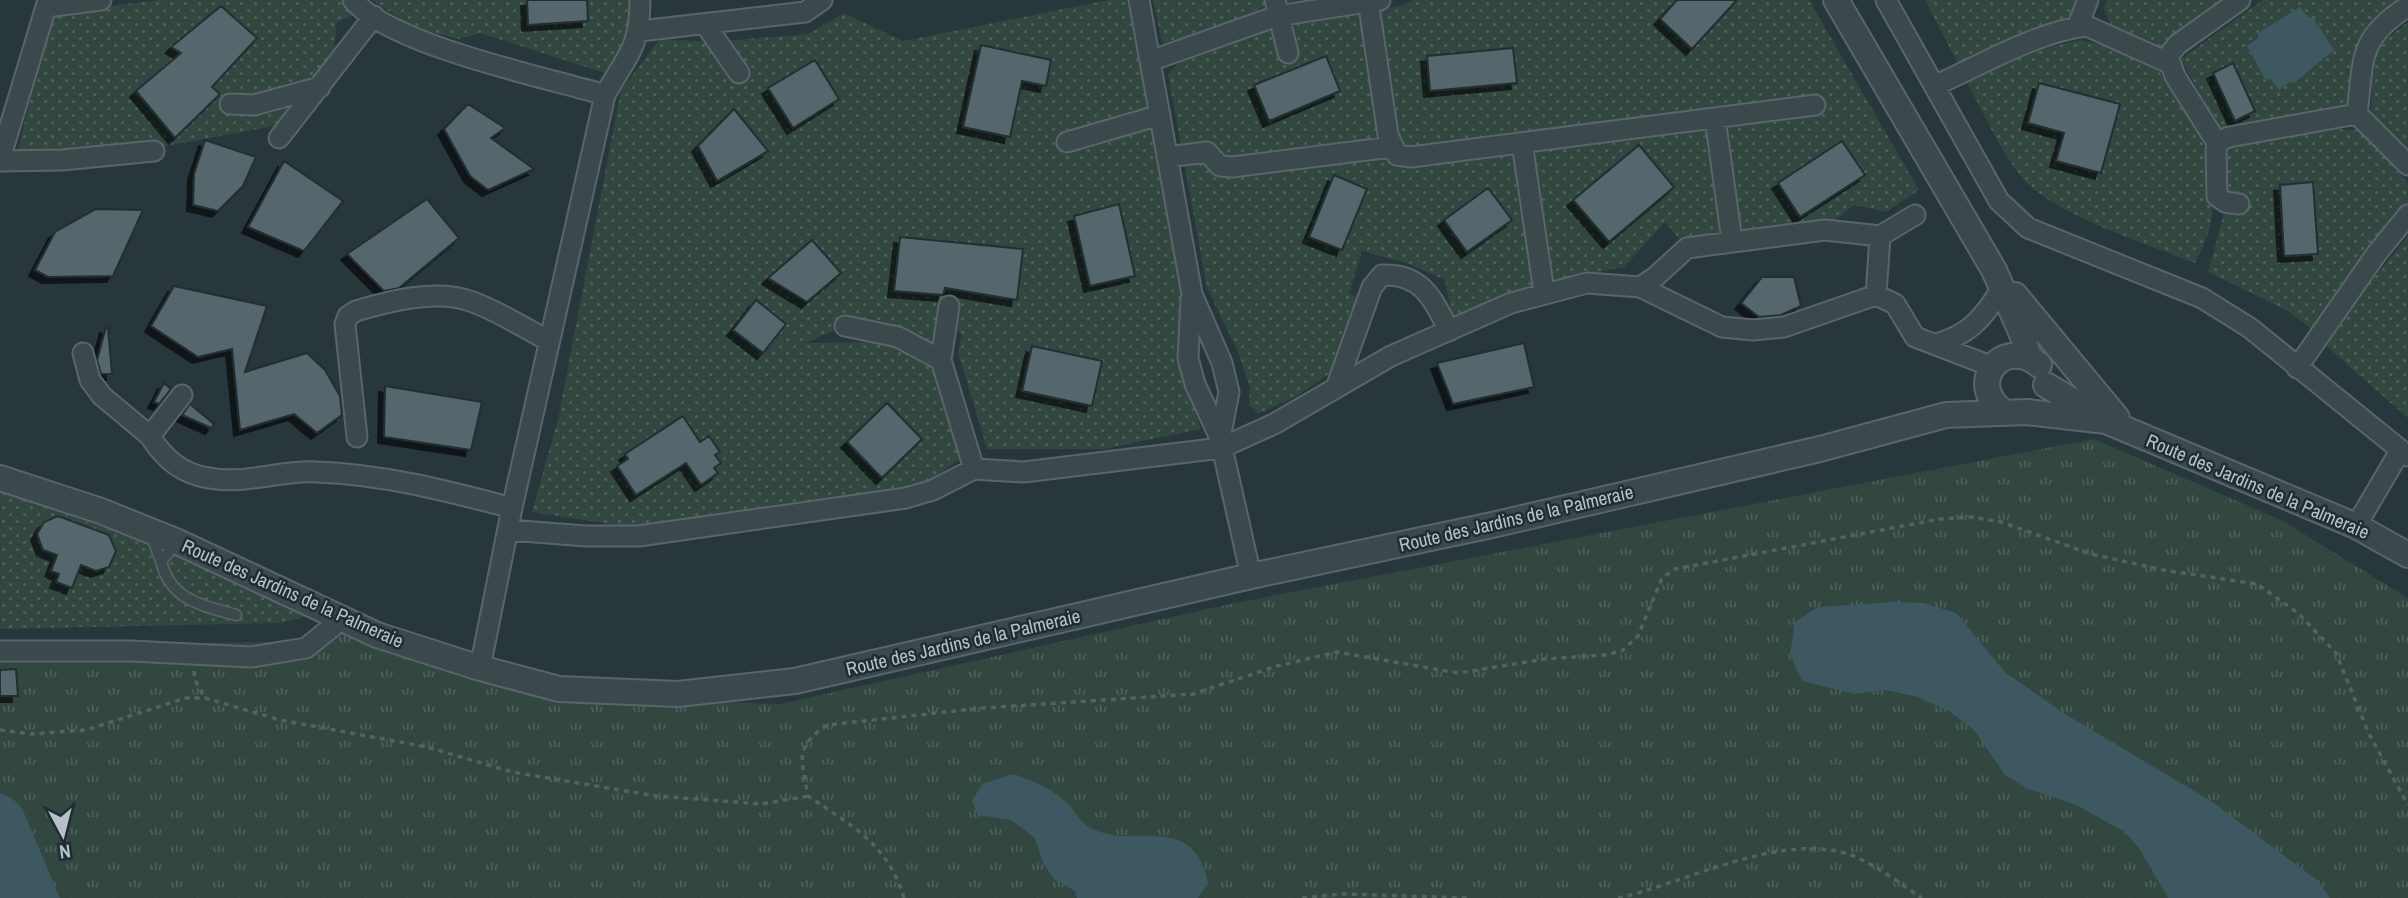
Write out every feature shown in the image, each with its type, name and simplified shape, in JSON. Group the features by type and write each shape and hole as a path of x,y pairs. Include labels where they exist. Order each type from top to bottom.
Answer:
{"street":[{"path":"101,0 47,4 0,160 61,160 154,151"},
{"path":"353,0 374,16 444,50 605,95"},
{"path":"480,668 512,508 605,95 631,54 640,31 640,0"},
{"path":"640,31 805,12 822,0"},
{"path":"1139,0 1192,294 1222,363 1229,392 1220,443"},
{"path":"1836,0 1996,282 2024,339 2003,366 1989,396 2016,412 2038,406 2046,385"},
{"path":"1886,0 1984,177 2011,215 2028,228 2202,298 2250,328 2404,454 2356,527"},
{"path":"2077,27 2088,0"},
{"path":"2239,204 2225,202 2217,196 2217,143 2169,63 2168,56 2178,44 2240,0"},
{"path":"1150,61 1276,8 1372,1 1391,147 1397,155 1411,157 1815,105"},
{"path":"2357,114 2369,40 2378,28 2408,6"},
{"path":"1276,8 1287,53"},
{"path":"279,138 374,16"},
{"path":"705,24 739,73"},
{"path":"1934,86 2042,38 2077,27 2098,30 2169,63"},
{"path":"230,104 254,105 320,86"},
{"path":"2217,143 2229,137 2357,114"},
{"path":"2357,114 2408,165"},
{"path":"1067,142 1160,115"},
{"path":"1715,118 1732,241"},
{"path":"1522,143 1544,292"},
{"path":"1167,157 1201,151 1207,152 1220,166 1232,167 1391,147"},
{"path":"1640,287 1688,248 1825,230 1880,236 1915,215"},
{"path":"2297,368 2377,253 2408,215"},
{"path":"1876,295 1880,236"},
{"path":"1336,385 1371,287 1382,275 1412,278 1422,285 1449,331"},
{"path":"1936,344 1969,331 1981,320 1996,282"},
{"path":"1996,282 2131,431"},
{"path":"508,530 586,536 639,536 906,498 933,490 974,469 1024,472 1220,443 1273,424 1336,385 1391,356 1511,303 1544,292 1587,283 1640,287 1722,327 1753,330 1784,327 1876,295 1895,303 1915,337 2003,366"},
{"path":"1192,294 1188,358 1195,384 1220,443 1251,576"},
{"path":"357,437 345,324 348,316 356,311 425,297 450,297 470,301 549,341"},
{"path":"949,306 941,360 974,469"},
{"path":"845,326 898,337 941,360"},
{"path":"83,353 90,380 102,396 150,436 162,455 183,471 209,479 235,480 314,471 345,474 446,491 512,508"},
{"name":"Route des Jardins de la Palmeraie","path":"1946,415 2003,366 2038,364 2046,385 2106,421 2356,527 2408,555"},
{"path":"150,436 182,395"},
{"name":"Route des Jardins de la Palmeraie","path":"0,478 178,542 377,635 480,668 559,689 678,694 726,691 794,681 1251,576 1492,525 1820,449 1946,415 2016,412 2106,421"},
{"path":"0,651 131,651 251,657 306,648 342,619"}],"lane":[{"path":"149,530 171,588 182,596 236,615"},
{"path":"161,561 178,542"}],"path":[{"path":"904,898 893,869 872,841 808,796 800,755 808,738 827,725 984,708 1193,694 1277,666 1337,652 1458,673 1546,659 1604,655 1622,651 1638,636 1662,578 1675,569 1927,521 1970,517 2001,522 2091,554 2163,570 2257,584 2298,613 2336,653 2368,734 2408,805"},
{"path":"0,730 32,734 86,730 186,698 205,698 280,720 428,747 512,772 656,796 762,804 808,796"},
{"path":"1618,898 1649,891 1748,859 1810,849 1847,854 1922,898"},
{"path":"1302,898 1343,894 1467,898"}],"green space":[{"path":"160,0 341,0 357,13 337,22 334,49 280,125 155,148 16,158 51,13"},
{"path":"372,0 633,0 634,32 608,74 480,33 458,39 413,27"},
{"path":"1108,0 1127,0 1155,125 1186,304 1181,338 1183,368 1201,429 1103,449 987,449 958,352 962,334 937,320 933,350 856,320 806,343 886,342 937,361 964,456 918,490 637,528 532,512 558,419 621,90 660,39 711,42 808,34 844,13 903,41"},
{"path":"1153,0 1300,0 1270,4 1180,46 1167,48 1162,42"},
{"path":"1414,0 1809,0 1919,190 1886,212 1854,205 1826,227 1687,248 1665,222 1624,267 1543,282 1453,320 1445,280 1409,264 1362,251 1349,294 1361,298 1333,371 1297,396 1258,414 1249,405 1250,387 1236,347 1207,288 1168,74 1185,59 1241,36 1401,6"},
{"path":"1925,0 2086,0 2074,18 1961,70"},
{"path":"2107,0 2236,0 2187,37 2161,48 2110,24 2104,9"},
{"path":"2263,0 2408,0 2369,34 2357,108 2223,136 2181,59"},
{"path":"2408,22 2408,159 2371,115 2372,74 2380,44"},
{"path":"2080,40 2116,47 2137,55 2156,69 2186,106 2206,152 2213,200 2210,228 2195,263 2075,215 2033,189 2004,152 1966,81 2042,49"},
{"path":"2337,129 2359,130 2408,183 2408,203 2317,333 2286,310 2208,272 2227,202 2222,148"},
{"path":"2408,236 2408,418 2326,346 2359,296"},
{"path":"2094,439 2281,520 2408,598 2408,898 0,898 0,645 273,642 348,632 554,697 780,704 1235,603"},
{"path":"0,492 152,543 316,614 280,623 0,629"}],"water":[{"path":"2300,7 2308,17 2313,18 2334,50 2294,83 2289,82 2279,90 2271,79 2265,79 2247,46 2258,38 2258,33"},
{"path":"1893,602 1924,603 1956,613 2005,672 2065,714 2211,801 2317,880 2330,898 2168,898 2139,848 2125,832 2076,805 2026,788 2005,775 1974,730 1950,712 1918,697 1886,690 1855,694 1802,681 1790,654 1795,622 1818,607"},
{"path":"1013,774 1050,790 1069,805 1086,825 1103,833 1158,836 1174,839 1188,846 1200,860 1208,883 1198,898 1077,898 1075,891 1055,880 1043,863 1035,838 1011,820 978,815 972,801 982,784"},
{"path":"0,793 13,799 22,808 60,898 0,898"}],"building":[{"path":"527,0 587,0 588,21 528,25"},
{"path":"1677,0 1737,0 1692,49 1660,19"},
{"path":"221,6 257,38 212,87 220,94 175,138 136,91 181,53 171,47"},
{"path":"981,45 1051,60 1046,86 1022,81 1010,137 963,127"},
{"path":"1513,48 1517,83 1430,91 1427,56"},
{"path":"1326,56 1340,91 1269,121 1254,85"},
{"path":"815,60 839,99 793,128 768,88"},
{"path":"2233,63 2255,111 2235,121 2213,73"},
{"path":"2039,83 2120,104 2101,173 2056,161 2064,133 2028,123"},
{"path":"468,104 505,128 491,138 534,169 488,190 470,176 444,129"},
{"path":"734,109 768,151 717,181 698,146"},
{"path":"205,140 256,157 243,186 218,211 193,205 194,174"},
{"path":"1842,141 1865,175 1800,217 1778,183"},
{"path":"1639,145 1674,187 1609,242 1573,200"},
{"path":"284,161 343,201 304,251 248,227"},
{"path":"1334,175 1367,189 1342,250 1309,237"},
{"path":"2313,182 2318,254 2284,256 2280,185"},
{"path":"1488,188 1512,220 1467,252 1444,220"},
{"path":"427,199 459,238 399,288 384,291 347,254"},
{"path":"1119,204 1135,276 1090,286 1074,216"},
{"path":"96,209 143,210 113,276 48,277 35,270 55,232"},
{"path":"900,237 1023,249 1017,300 945,288 943,295 894,291"},
{"path":"812,240 841,273 807,302 768,278"},
{"path":"1762,277 1794,277 1801,306 1781,315 1759,317 1741,303"},
{"path":"174,286 267,306 245,372 307,353 325,370 340,396 342,415 317,433 294,414 240,430 232,349 198,357 151,326"},
{"path":"756,300 786,324 763,353 733,330"},
{"path":"106,327 112,374 101,374 97,360"},
{"path":"1524,343 1534,387 1453,404 1437,363"},
{"path":"1032,346 1102,361 1092,406 1022,391"},
{"path":"164,383 171,389 159,404 154,402"},
{"path":"385,386 482,402 471,450 384,437"},
{"path":"887,403 922,439 882,478 847,442"},
{"path":"190,404 214,424 211,428 182,415"},
{"path":"683,416 700,442 709,436 720,452 715,455 721,463 714,468 718,473 701,485 686,463 636,495 617,466 628,459 625,454"},
{"path":"58,516 109,535 116,551 109,567 96,571 81,565 72,588 56,582 59,574 51,571 57,555 43,550 37,534 44,522"},
{"path":"16,669 18,696 0,696 0,670"}]}
